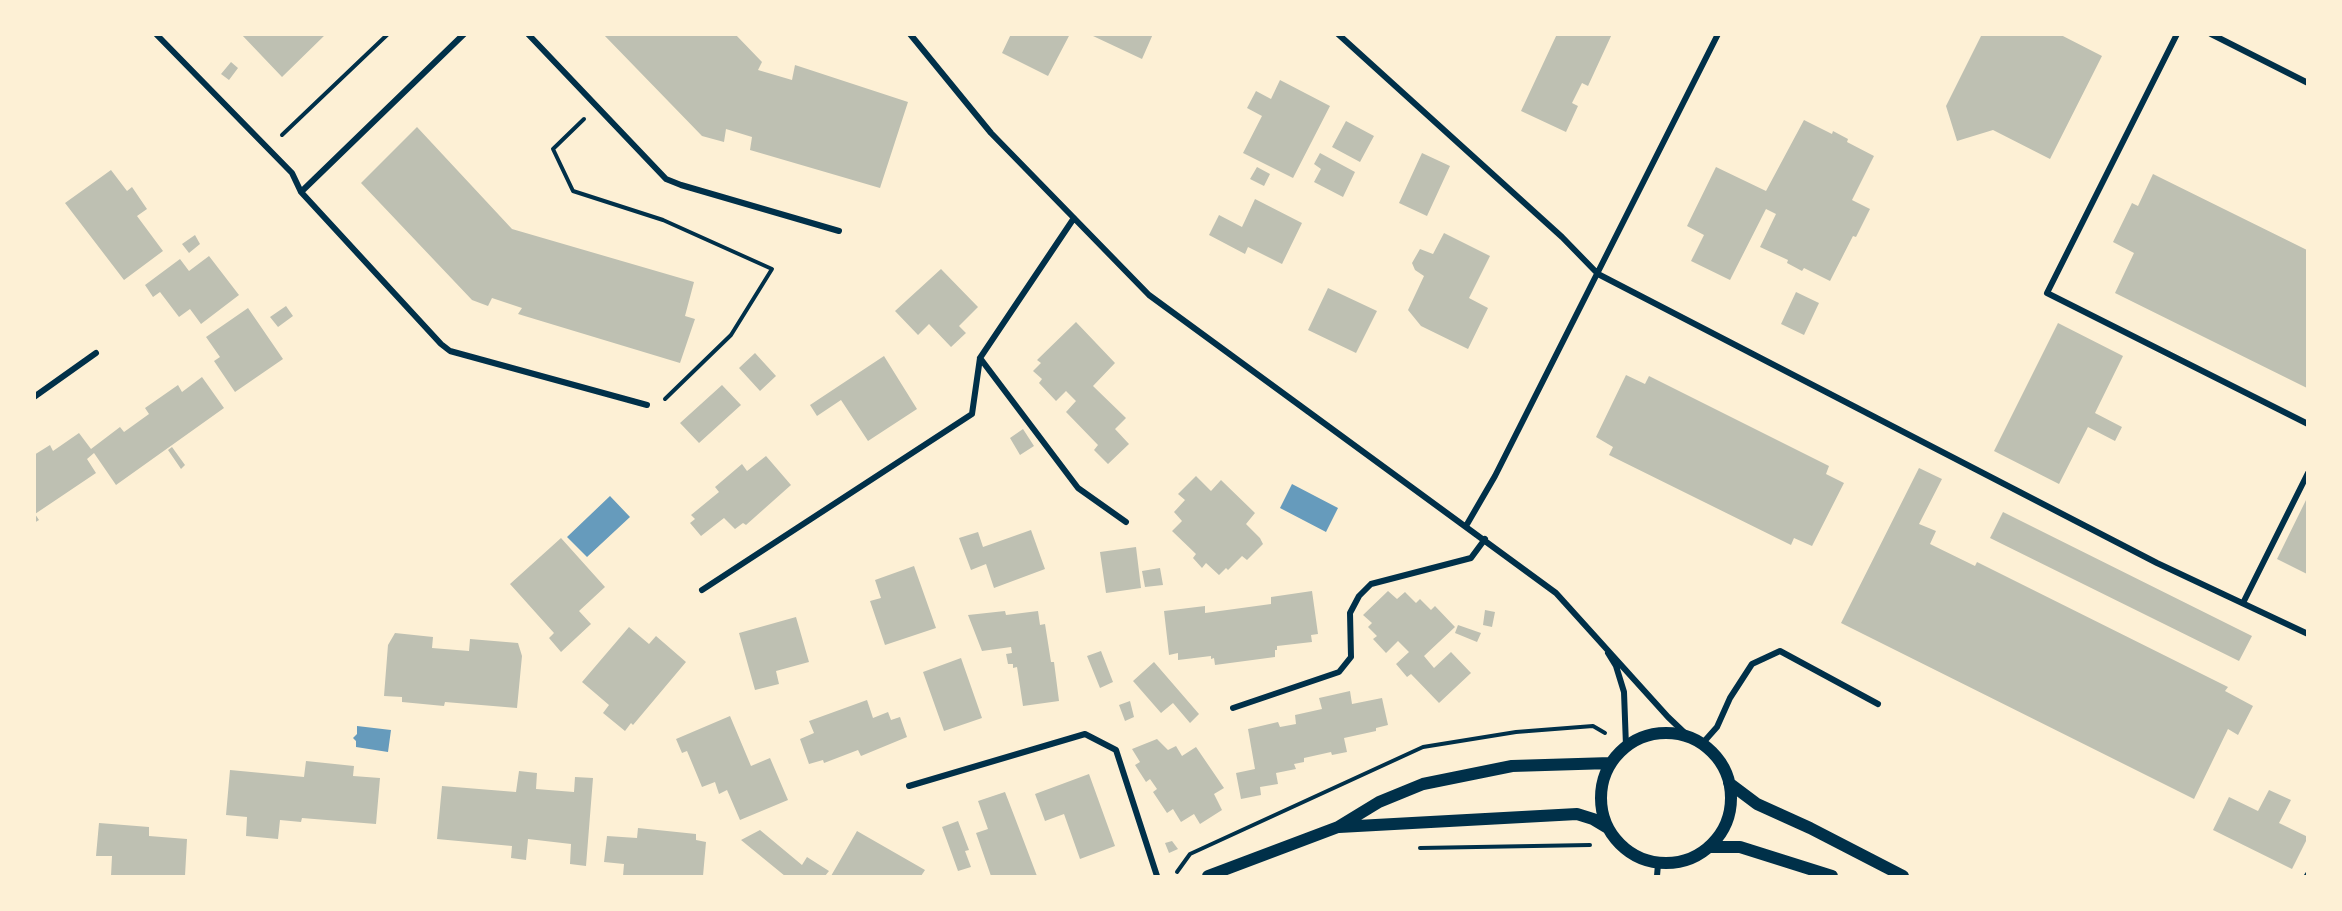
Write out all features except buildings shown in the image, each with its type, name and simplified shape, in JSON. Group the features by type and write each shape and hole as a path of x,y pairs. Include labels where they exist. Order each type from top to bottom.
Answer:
{"main road":[{"path":"1667,733 1689,737 1701,745 1721,764 1729,783 1731,804 1726,824 1710,847 1698,855 1658,870 1619,845 1608,828 1601,805 1602,783 1611,763 1626,746 1645,736 1667,733"},
{"path":"1208,876 1338,827 1379,802 1423,784 1512,766 1611,763"},
{"path":"1729,783 1757,804 1810,828 1903,876"},
{"path":"1338,827 1576,814 1593,819 1608,828"},
{"path":"1710,847 1740,847 1832,876"}],"street":[{"path":"156,34 292,173 301,192 450,351 647,405"},
{"path":"301,192 464,34"},
{"path":"528,34 666,179 840,231"},
{"path":"910,34 992,133 1149,295 1556,593 1668,717 1689,737"},
{"path":"1338,34 1562,237 1598,274 2146,557 2307,634"},
{"path":"1466,526 1495,476 1718,34"},
{"path":"2177,34 2047,293 2307,423"},
{"path":"2211,34 2307,83"},
{"path":"702,590 972,414 980,358 1074,218"},
{"path":"34,397 96,353"},
{"path":"980,358 1078,488 1126,522"},
{"path":"2243,603 2307,473"},
{"path":"1233,708 1339,672 1351,657 1350,613 1359,596 1371,584 1471,558 1485,539"},
{"path":"1600,640 1616,666 1624,692 1626,746"},
{"path":"1701,745 1717,727 1730,698 1752,664 1780,651 1878,704"},
{"path":"909,786 1085,734 1116,750 1157,876"}],"path":[{"path":"268,148 388,34"},
{"path":"598,106 554,149 573,191 663,220 772,269 731,335 656,408 647,405"}],"water":[{"path":"1292,484 1338,508 1326,532 1280,508"},
{"path":"610,496 630,517 587,557 567,537"},
{"path":"357,726 391,730 388,752 356,747 356,741 353,738 357,734"}]}
